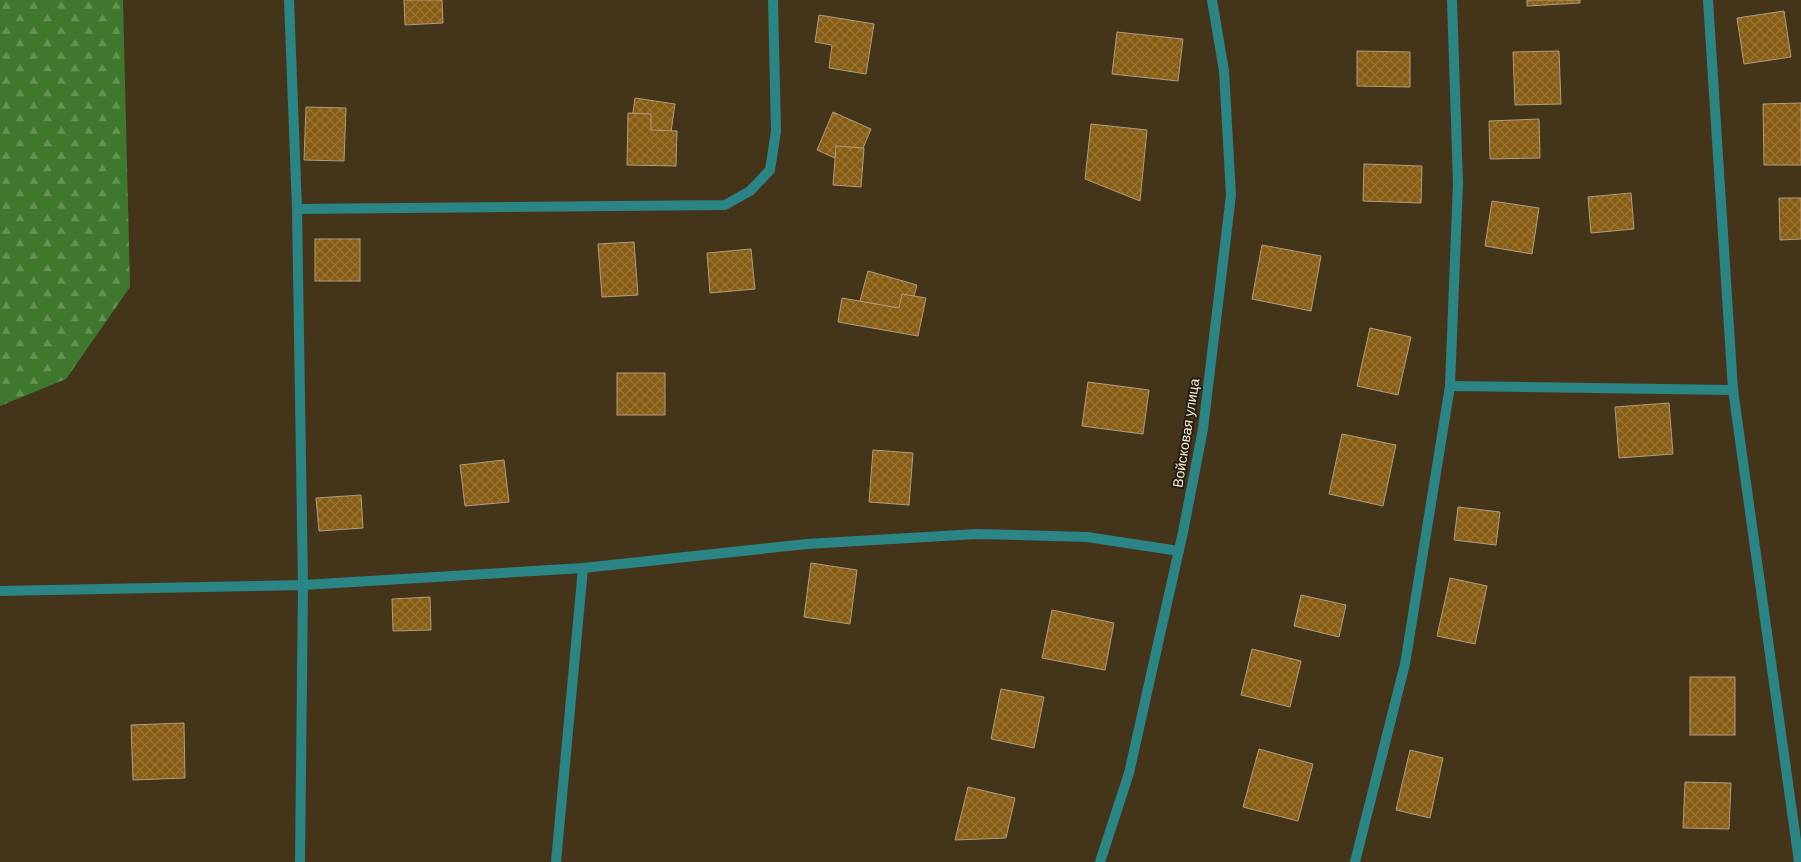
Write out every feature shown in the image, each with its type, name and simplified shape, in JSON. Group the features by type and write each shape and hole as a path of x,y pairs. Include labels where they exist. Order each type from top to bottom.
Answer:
{"street":[{"path":"289,0 297,209 303,585 300,862"},
{"path":"297,209 725,205 750,191 770,170 776,131 773,0"},
{"name":"Войсковая улица","path":"1100,862 1129,773 1179,551 1203,429 1231,195 1224,70 1212,0"},
{"path":"1355,862 1405,664 1450,386 1458,183 1452,0"},
{"path":"1708,0 1733,390 1799,862"},
{"path":"1450,386 1733,390"},
{"path":"0,591 303,585 583,568 807,544 977,534 1087,537 1179,551"},
{"path":"556,862 583,568"}],"green space":[{"path":"0,0 123,0 130,287 66,379 0,406"}],"building":[{"path":"404,0 442,0 443,23 405,25"},
{"path":"1527,0 1580,0 1580,3 1527,6"},
{"path":"1784,11 1791,57 1744,64 1737,18"},
{"path":"819,15 874,24 866,74 829,68 832,45 815,42"},
{"path":"1117,32 1183,39 1178,81 1112,74"},
{"path":"1357,51 1410,52 1410,87 1357,86"},
{"path":"1559,51 1561,104 1515,105 1513,52"},
{"path":"635,98 675,104 669,146 629,141"},
{"path":"1801,103 1801,165 1764,165 1763,104"},
{"path":"306,107 346,108 344,161 304,160"},
{"path":"833,112 871,129 855,167 817,150"},
{"path":"628,113 651,114 651,130 677,131 676,166 627,165"},
{"path":"1539,119 1540,158 1490,159 1489,121"},
{"path":"1091,124 1147,130 1140,201 1085,179"},
{"path":"836,146 864,148 861,187 833,185"},
{"path":"1364,164 1422,166 1421,203 1363,201"},
{"path":"1631,193 1634,229 1591,233 1588,197"},
{"path":"1779,198 1801,198 1801,239 1780,240"},
{"path":"1492,201 1539,208 1532,254 1485,246"},
{"path":"315,239 360,239 360,281 315,281"},
{"path":"634,242 638,295 602,297 598,244"},
{"path":"1262,245 1321,256 1311,311 1252,299"},
{"path":"751,249 755,289 710,293 707,253"},
{"path":"868,271 917,285 906,326 857,312"},
{"path":"902,294 926,298 918,336 838,322 842,298 899,308"},
{"path":"1370,328 1411,337 1398,395 1357,386"},
{"path":"617,373 665,373 665,415 617,415"},
{"path":"1088,382 1149,390 1143,434 1082,426"},
{"path":"1669,403 1673,454 1619,458 1615,407"},
{"path":"1342,434 1396,445 1383,506 1329,494"},
{"path":"873,450 913,453 909,505 869,502"},
{"path":"504,460 509,502 465,506 460,465"},
{"path":"361,495 363,528 319,531 316,498"},
{"path":"1458,507 1500,512 1496,545 1454,540"},
{"path":"811,563 857,570 850,624 804,617"},
{"path":"1450,578 1487,586 1475,644 1437,636"},
{"path":"1301,595 1346,605 1339,637 1294,626"},
{"path":"430,597 431,630 393,631 392,599"},
{"path":"1052,610 1114,623 1105,670 1042,658"},
{"path":"1252,649 1301,661 1290,707 1241,695"},
{"path":"1690,677 1735,677 1735,735 1690,735"},
{"path":"1001,689 1044,697 1034,748 991,739"},
{"path":"184,723 185,778 133,780 131,725"},
{"path":"1259,749 1313,764 1298,821 1243,807"},
{"path":"1410,750 1443,758 1430,818 1396,810"},
{"path":"1685,782 1731,783 1729,829 1683,828"},
{"path":"968,787 1015,798 1006,838 955,840"}]}
